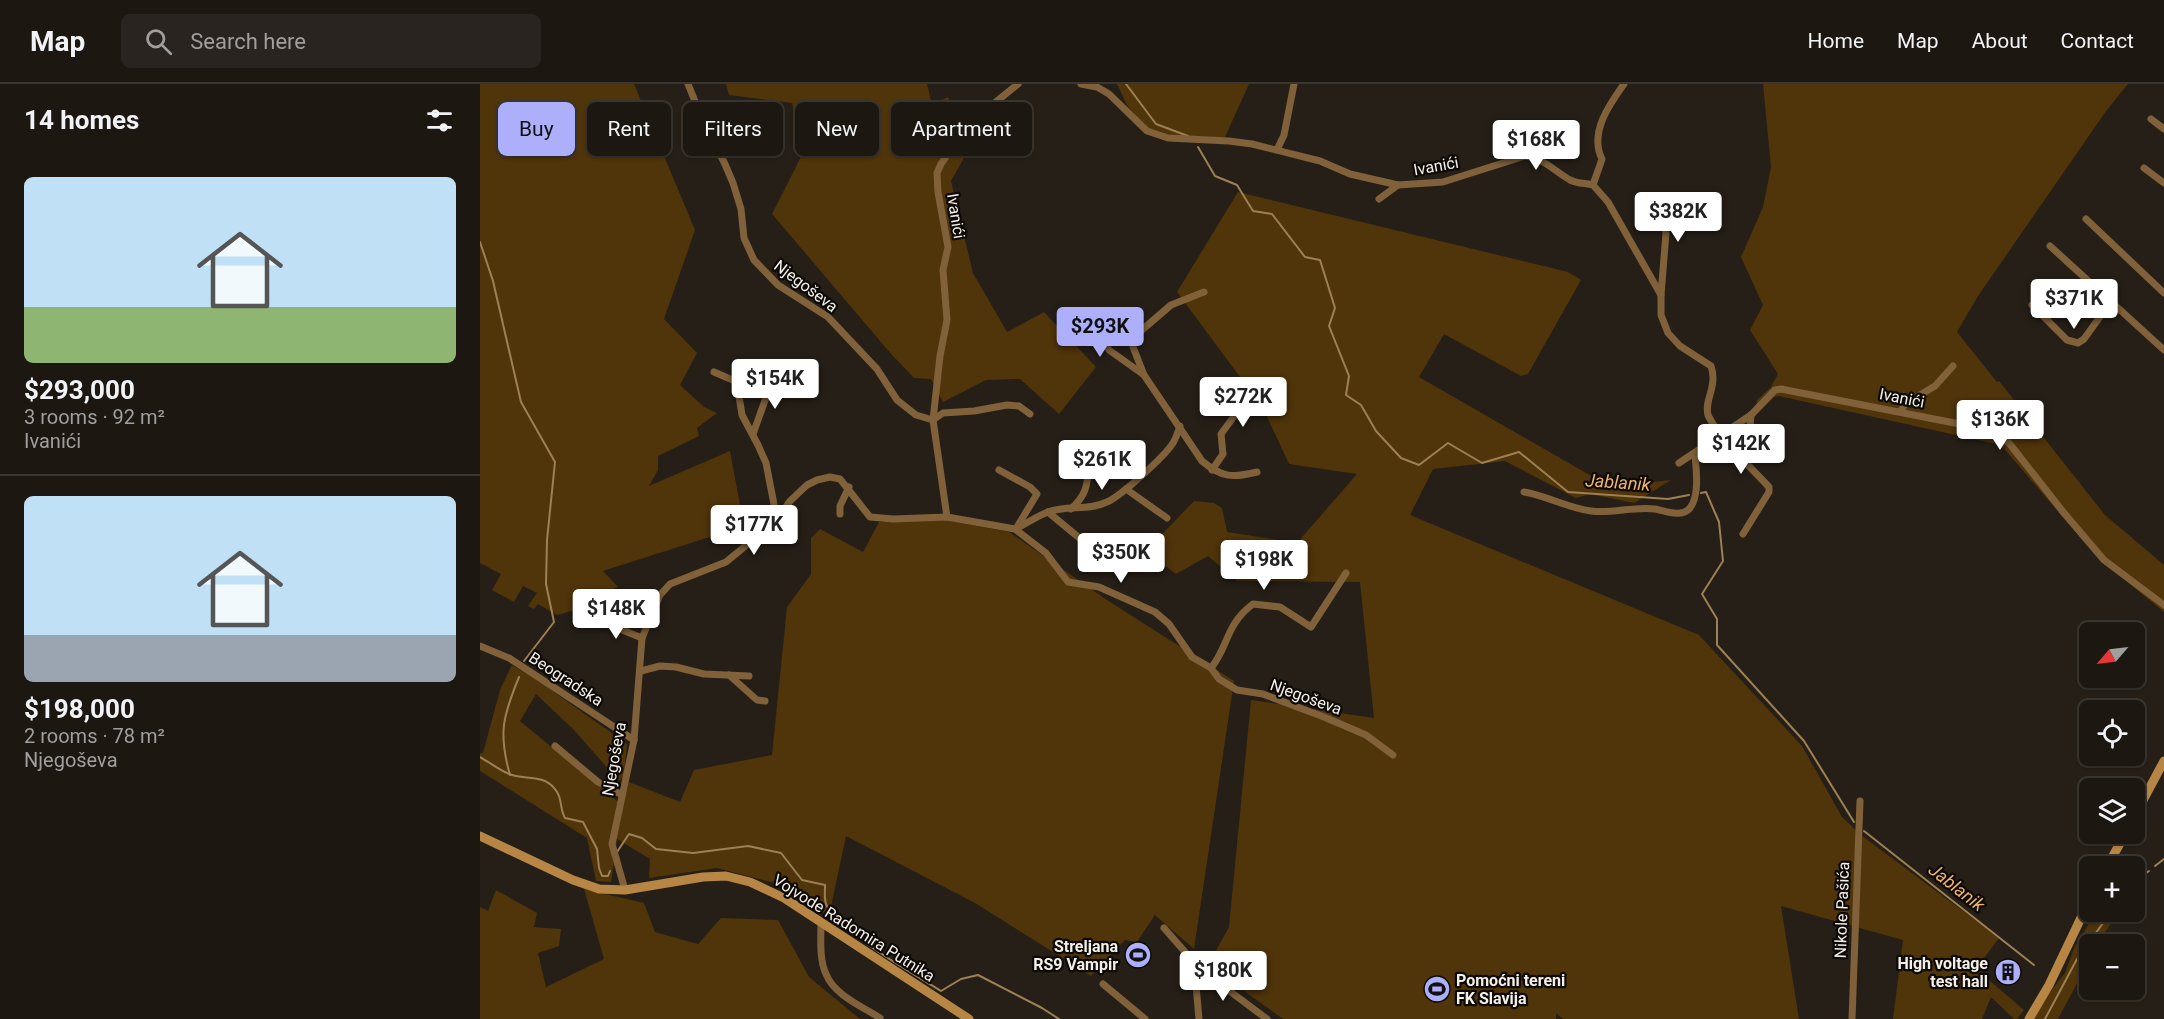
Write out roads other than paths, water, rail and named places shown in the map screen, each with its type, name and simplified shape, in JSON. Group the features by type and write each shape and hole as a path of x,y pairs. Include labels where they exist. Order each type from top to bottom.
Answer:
{"main road":[{"path":"2145,796 2164,761"},
{"name":"Vojvode Radomira Putnika","path":"480,836 573,880 599,889 625,890 703,877 726,876 750,882 776,894 821,922 955,1014 969,1019"},
{"path":"2029,1019 2049,985 2079,922"}],"street":[{"name":"Njegoševa","path":"688,84 707,131 733,183 741,209 744,238 754,261 778,285 828,317 877,369 897,400 916,415 933,420"},
{"name":"Ivanići","path":"933,420 940,356 947,320 943,270 948,247 938,192 937,173 957,141 981,114 1018,84"},
{"name":"Ivanići","path":"1081,84 1097,87 1109,94 1147,131 1168,138 1229,141 1277,150 1320,161 1350,174 1398,185 1443,182 1525,156 1536,157 1546,162 1574,182 1593,185"},
{"path":"1277,150 1284,135 1294,84"},
{"path":"1624,84 1599,128 1597,149 1602,159 1593,185 1608,202 1661,295"},
{"path":"2151,119 2164,129"},
{"path":"2144,168 2164,183"},
{"path":"1379,200 1398,185"},
{"path":"1645,207 1664,226 1666,233 1661,295 1662,321 1674,342 1711,366 1714,381 1708,414 1721,436"},
{"path":"2086,219 2164,293"},
{"path":"2050,246 2112,300 2164,350"},
{"path":"1204,292 1171,305 1135,336 1133,347 1144,375 1202,461 1212,470 1236,478 1257,472"},
{"path":"2032,305 2067,340 2078,343 2084,339 2112,300"},
{"path":"1087,314 1109,350 1144,375"},
{"path":"1901,411 1905,404 1935,386 1953,366"},
{"path":"714,372 735,381 742,414 766,463 777,520"},
{"path":"753,434 773,378"},
{"path":"1212,470 1222,454 1221,434 1238,411 1237,392 1230,385"},
{"name":"Ivanići","path":"1679,463 1751,415 1774,390 1781,389 1980,428 2002,437 2016,451 2057,505 2104,560 2164,605"},
{"path":"947,517 933,420 943,413 974,411 1007,405 1019,406 1030,414"},
{"path":"1743,534 1769,487 1747,464 1751,415"},
{"path":"1015,529 1048,512 1087,509 1107,502 1126,489 1173,444 1180,426"},
{"path":"1524,492 1543,495 1590,511 1653,509 1682,513 1692,507 1695,496 1695,454"},
{"path":"1071,509 1086,492 1089,467"},
{"path":"999,470 1030,487 1037,494 1015,529"},
{"name":"Njegoševa","path":"625,890 612,844 634,740 642,638 660,595 670,584 726,562 777,520 801,489 817,480 830,477 840,479 849,487 870,518 947,517 1015,529 1046,553 1068,582 1099,587 1155,612 1169,624 1192,657 1237,690 1263,694 1324,717 1366,735 1393,755"},
{"path":"840,514 840,506 849,487"},
{"path":"1126,489 1167,518"},
{"path":"1048,512 1089,546"},
{"path":"1210,668 1233,623 1252,604 1280,607 1311,627 1346,573"},
{"path":"598,620 642,638"},
{"name":"Beogradska","path":"480,646 509,658 634,740"},
{"path":"641,671 660,666 676,667 704,674 749,676"},
{"path":"729,675 757,700 765,701"},
{"path":"555,746 598,782 622,795"},
{"name":"Nikole Pašića","path":"1852,1019 1860,801"},
{"path":"821,922 824,966 828,978 837,990 880,1018"},
{"path":"1164,928 1200,969 1267,1019"},
{"path":"1199,1019 1196,985 1200,969"},
{"path":"1103,984 1145,1019"}],"waterway":[{"name":"Jablanik","path":"1126,84 1156,124 1188,136"},
{"name":"Jablanik","path":"1198,147 1215,176 1237,185 1253,211 1272,214 1305,257 1320,260 1335,308 1329,326 1349,376 1346,395 1361,405 1376,431 1401,458 1419,465 1448,443 1482,463 1519,452 1568,492 1668,499 1689,495"},
{"path":"480,242 493,281 521,402 555,462 547,540 546,584 554,622 524,661"},
{"name":"Jablanik","path":"1701,493 1706,492 1719,522 1723,561 1702,594 1717,619 1717,645 1804,741 1854,822"},
{"path":"510,775 504,747 504,725 519,677"},
{"path":"480,757 509,774 544,781 557,791 565,818 583,822 597,849 602,876 608,876 610,871"},
{"name":"Jablanik","path":"1864,831 2034,965"},
{"path":"617,852 629,834 642,838 656,849 693,853 748,846 781,853 802,880 825,885 826,904 845,927 941,991 961,979 978,975 1059,1019"},
{"path":"2155,866 2164,859"},
{"path":"2145,874 2149,871"},
{"path":"2045,1019 2077,959 2104,922"}],"place":[{"name":"Streljana RS9 Vampir","path":"1138,955"},
{"name":"High voltage test hall","path":"2008,972"},
{"name":"Pomoćni tereni FK Slavija","path":"1437,989"}]}
